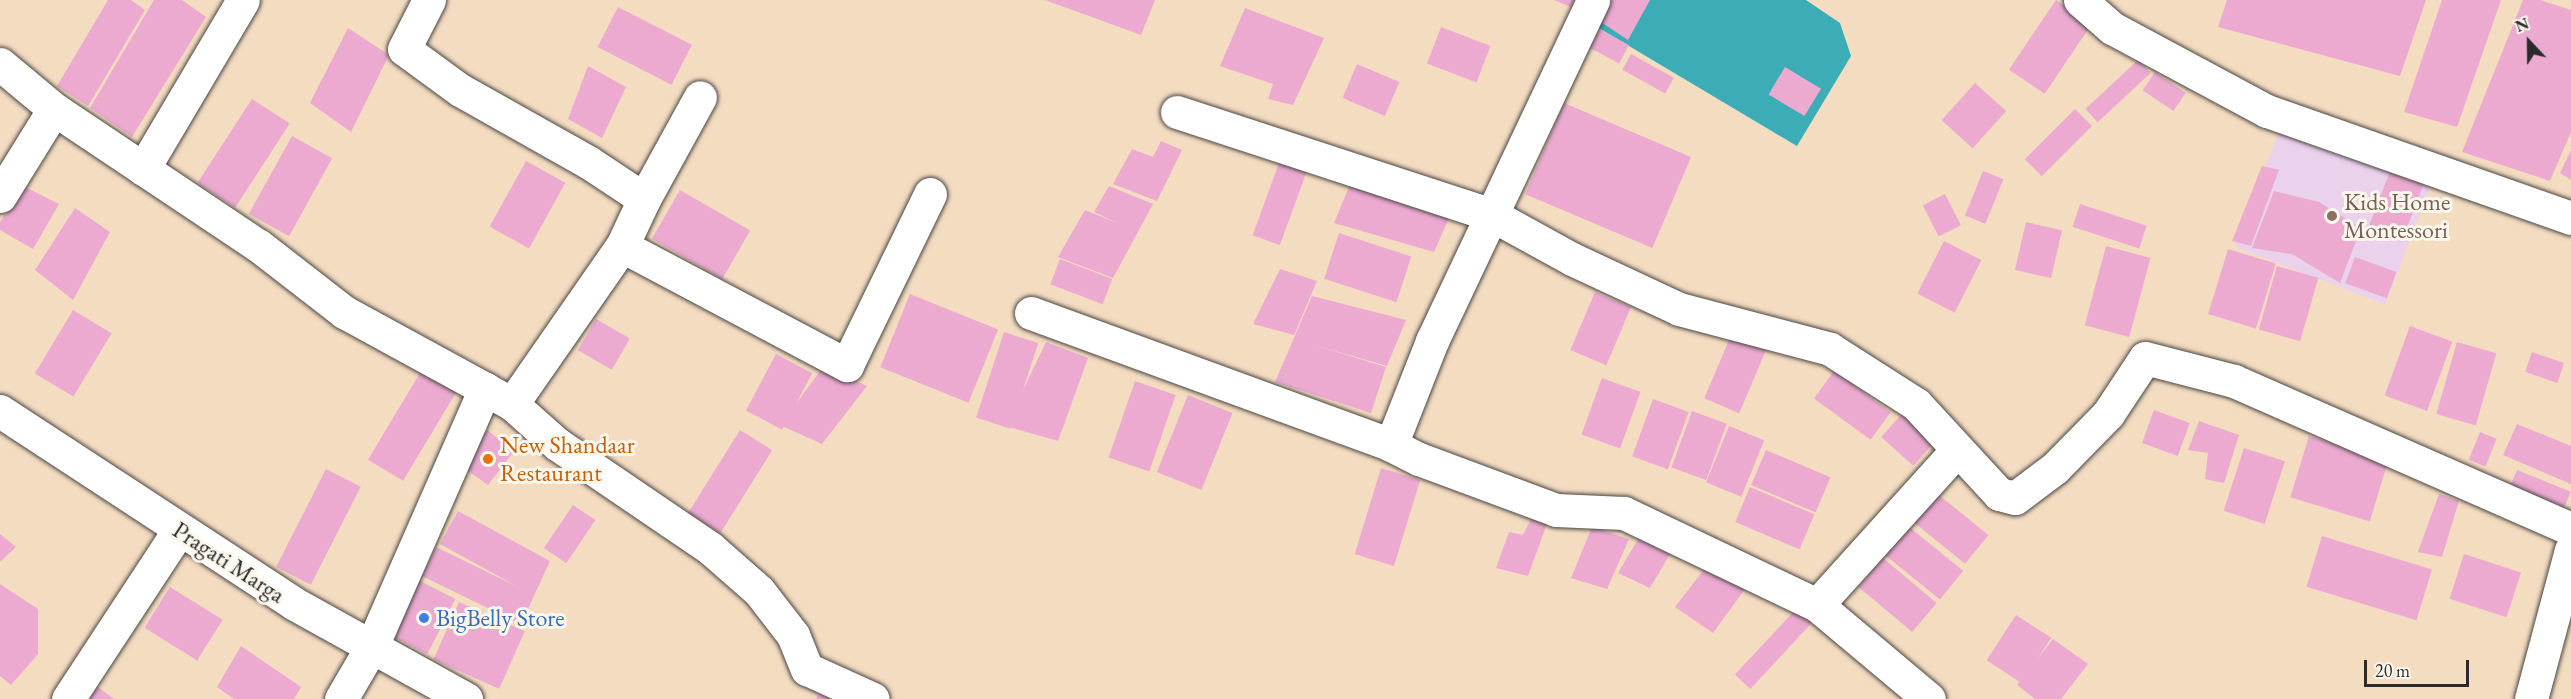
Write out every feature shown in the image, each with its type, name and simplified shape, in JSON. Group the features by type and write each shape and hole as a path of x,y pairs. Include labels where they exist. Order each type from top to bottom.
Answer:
{"street":[{"path":"142,169 243,0"},
{"path":"429,0 404,48 460,90 579,157 644,199"},
{"path":"1391,445 1432,341 1593,0"},
{"path":"2080,0 2112,28 2267,111 2571,218"},
{"path":"0,64 54,110 259,246 345,312 498,397 557,444 711,548 751,584 793,635 807,669 873,699"},
{"path":"341,699 372,646 498,397 621,246 700,97"},
{"path":"0,196 54,110"},
{"path":"1178,112 1492,216 1572,259 1679,309 1830,349 1916,404 1999,494 2015,498 2055,468 2108,414 2145,358 2234,381 2571,529"},
{"path":"621,246 847,365 930,194"},
{"path":"1031,313 1391,445 1419,459 1556,510 1624,513 1817,605 1929,699"},
{"name":"Pragati Marga","path":"0,411 293,603 466,699"},
{"path":"1817,605 1957,450"},
{"path":"68,699 179,530"},
{"path":"2531,699 2571,550"}],"shaded area":[{"name":"Kids Home Montessori","path":"2280,129 2430,187 2385,304 2235,247"}],"water":[{"path":"1598,0 1806,0 1840,23 1851,56 1797,146 1587,21"}],"building":[{"path":"108,0 131,0 145,10 88,106 57,86"},
{"path":"154,0 182,0 206,17 132,137 90,108"},
{"path":"1045,0 1155,0 1141,35"},
{"path":"1554,0 1576,0 1573,8"},
{"path":"1604,0 1650,0 1628,40 1595,18"},
{"path":"2056,0 2092,24 2045,94 2009,70"},
{"path":"2227,0 2426,0 2400,76 2218,27"},
{"path":"2442,0 2501,0 2457,127 2404,112"},
{"path":"2523,0 2540,0 2571,10 2571,132 2550,181 2462,152"},
{"path":"618,7 692,45 672,85 598,47"},
{"path":"1245,8 1324,38 1293,105 1268,99 1273,84 1220,66"},
{"path":"1441,27 1490,46 1477,82 1427,63"},
{"path":"348,28 389,55 351,132 310,103"},
{"path":"1599,29 1629,45 1619,64 1589,48"},
{"path":"1631,54 1674,78 1665,93 1622,70"},
{"path":"2138,60 2150,73 2098,122 2085,109"},
{"path":"1357,64 1399,82 1385,116 1343,98"},
{"path":"588,66 626,87 602,138 568,119"},
{"path":"1785,67 1821,89 1805,116 1769,94"},
{"path":"2155,72 2186,93 2173,111 2143,90"},
{"path":"1975,83 2006,111 1973,148 1942,120"},
{"path":"252,99 290,124 235,207 198,183"},
{"path":"1564,103 1691,157 1652,248 1525,194"},
{"path":"2075,109 2092,126 2042,176 2025,159"},
{"path":"292,136 332,158 289,236 249,214"},
{"path":"1161,141 1182,150 1157,201 1113,184 1132,149 1153,157"},
{"path":"2571,150 2571,180 2560,173"},
{"path":"1280,160 1307,170 1280,245 1253,235"},
{"path":"526,161 565,183 529,248 490,227"},
{"path":"2262,166 2279,170 2251,246 2232,241"},
{"path":"2392,166 2426,179 2402,241 2368,229"},
{"path":"1983,171 2003,179 1985,224 1965,216"},
{"path":"1354,175 1453,209 1434,252 1334,223"},
{"path":"23,186 59,204 33,249 0,230 0,222"},
{"path":"1109,186 1153,204 1113,278 1058,257 1085,210 1117,223 1094,212"},
{"path":"680,190 750,230 722,279 652,238"},
{"path":"2274,191 2319,202 2361,228 2340,283 2292,254 2252,248"},
{"path":"1945,194 1961,225 1939,237 1923,205"},
{"path":"2080,204 2147,226 2139,248 2073,227"},
{"path":"75,208 110,232 73,300 35,270"},
{"path":"2026,222 2062,230 2051,278 2015,270"},
{"path":"1339,233 1411,256 1396,302 1324,279"},
{"path":"1944,241 1981,260 1955,313 1917,294"},
{"path":"2106,246 2150,258 2129,337 2085,325"},
{"path":"2228,249 2276,264 2256,329 2208,314"},
{"path":"2355,257 2396,272 2387,298 2345,283"},
{"path":"1060,259 1112,279 1103,304 1050,284"},
{"path":"2277,266 2318,278 2300,341 2259,329"},
{"path":"1280,269 1317,281 1294,335 1253,324"},
{"path":"1595,292 1631,307 1606,365 1570,350"},
{"path":"910,294 998,330 968,403 880,367"},
{"path":"1312,296 1406,320 1387,366 1311,344 1386,367 1371,413 1275,382"},
{"path":"73,310 112,333 73,397 35,373"},
{"path":"596,319 630,338 612,370 578,350"},
{"path":"2410,326 2452,341 2427,411 2385,396"},
{"path":"1004,332 1038,343 1010,429 976,418"},
{"path":"1732,333 1767,348 1739,413 1704,398"},
{"path":"1046,342 1088,358 1058,441 1006,426"},
{"path":"2457,342 2496,353 2476,425 2436,414"},
{"path":"2532,352 2564,363 2557,383 2525,372"},
{"path":"776,354 812,373 782,430 746,411"},
{"path":"824,366 867,386 822,444 780,425"},
{"path":"423,368 458,389 403,481 368,460"},
{"path":"1834,371 1891,412 1871,440 1814,399"},
{"path":"1602,378 1641,392 1620,448 1581,434"},
{"path":"1135,381 1176,395 1149,472 1109,458"},
{"path":"1188,395 1233,413 1201,490 1157,472"},
{"path":"1653,399 1689,412 1668,469 1632,456"},
{"path":"2154,410 2190,423 2178,456 2142,443"},
{"path":"1692,411 1727,424 1706,480 1671,467"},
{"path":"1902,414 1934,443 1913,466 1881,437"},
{"path":"2199,421 2239,435 2224,483 2205,479 2208,453 2188,450"},
{"path":"2517,424 2571,446 2571,484 2503,455"},
{"path":"1729,426 1764,440 1741,497 1706,483"},
{"name":"New Shandaar Restaurant","path":"487,430 514,451 488,485 464,468"},
{"path":"740,430 772,450 720,533 688,513"},
{"path":"2480,432 2497,439 2485,467 2469,460"},
{"path":"2309,436 2388,460 2370,521 2290,497"},
{"path":"2244,448 2285,461 2265,524 2224,511"},
{"path":"1766,450 1830,477 1816,512 1751,485"},
{"path":"1381,468 1420,480 1394,566 1355,554"},
{"path":"326,469 361,487 311,585 276,567"},
{"path":"2517,470 2571,492 2561,516 2507,494"},
{"path":"1750,487 1814,514 1800,549 1735,522"},
{"path":"1934,491 1988,535 1965,564 1911,520"},
{"path":"2439,494 2459,501 2442,557 2418,552"},
{"path":"573,505 595,520 566,563 544,548"},
{"path":"458,511 550,561 521,624 422,576 436,547 518,587 440,544"},
{"path":"1534,513 1549,518 1528,576 1496,568 1509,532 1523,535"},
{"path":"1908,526 1963,571 1940,599 1885,555"},
{"path":"1592,527 1629,539 1607,589 1571,578"},
{"path":"0,534 16,547 0,562"},
{"path":"1640,536 1673,549 1650,588 1618,573"},
{"path":"2322,536 2432,570 2416,620 2307,587"},
{"path":"2464,554 2521,573 2507,617 2449,599"},
{"path":"1883,558 1937,603 1912,632 1859,587"},
{"path":"1709,563 1750,582 1713,633 1675,607"},
{"name":"BigBelly Store","path":"418,580 455,599 427,654 390,635"},
{"path":"0,584 38,609 38,654 11,685 0,676"},
{"path":"170,587 223,620 197,661 145,628"},
{"path":"459,602 525,631 499,689 433,660"},
{"path":"1797,608 1812,622 1750,689 1735,675"},
{"path":"2016,615 2051,638 2022,683 1987,660"},
{"path":"2053,639 2088,664 2061,699 2035,699 2017,685"},
{"path":"241,646 301,687 294,699 234,699 217,687"},
{"path":"98,687 114,699 88,699"},
{"path":"819,694 830,699 816,699"}],"place":[{"name":"Kids Home Montessori","path":"2332,216"},
{"name":"New Shandaar Restaurant","path":"488,459"},
{"name":"BigBelly Store","path":"424,618"}]}
